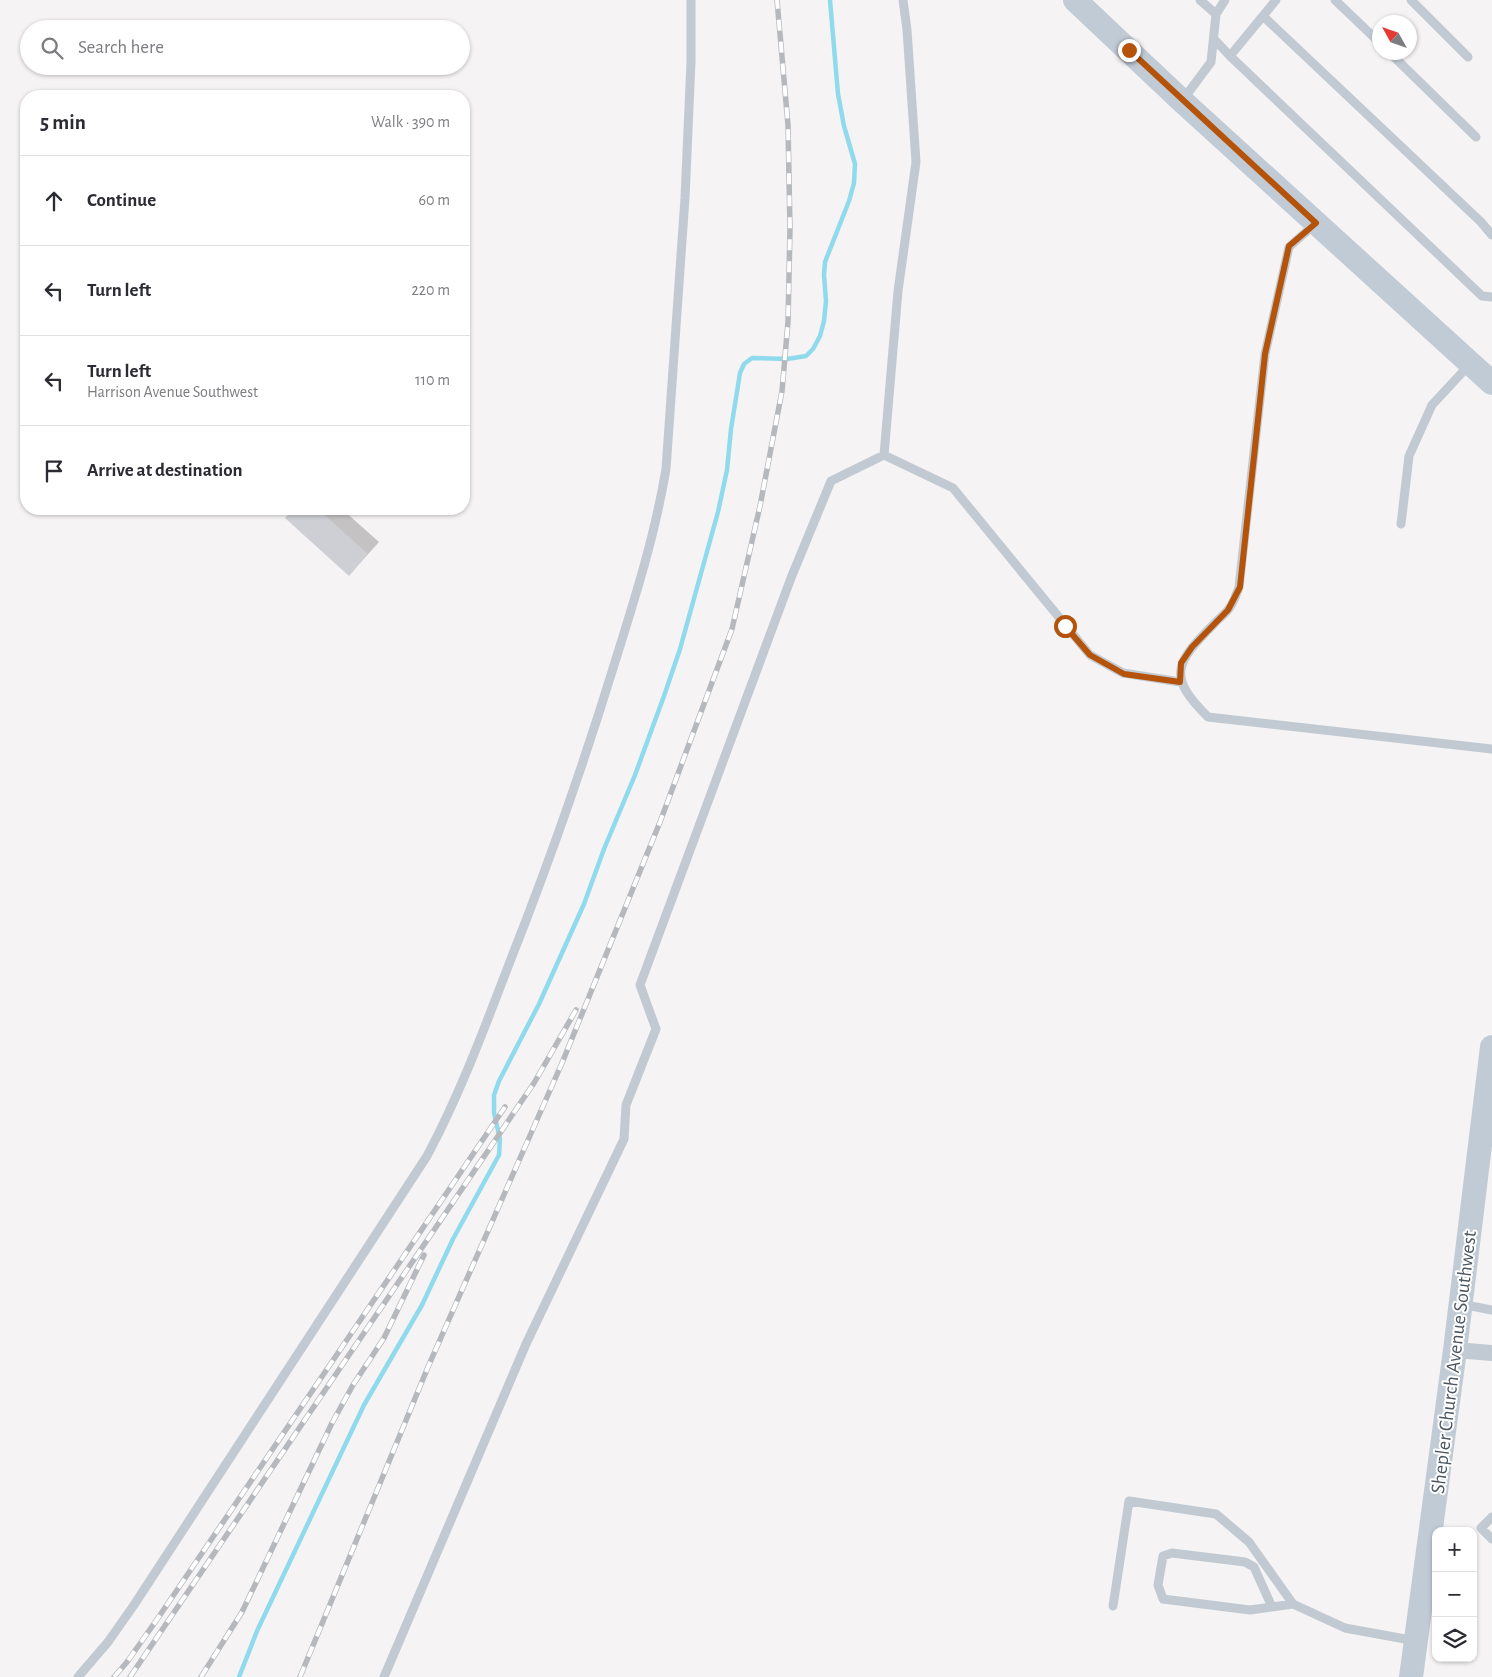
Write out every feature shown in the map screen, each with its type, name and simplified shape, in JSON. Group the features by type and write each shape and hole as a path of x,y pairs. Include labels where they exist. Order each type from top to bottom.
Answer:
{"street":[{"path":"1076,0 1182,101 1492,384"},
{"name":"Shepler Church Avenue Southwest","path":"1411,1677 1461,1304 1491,1061"},
{"path":"1455,1350 1492,1353"}],"lane":[{"path":"78,1677 108,1642 130,1612 427,1156 463,1083 557,839 591,738 646,560 661,499 666,469 685,198 691,62 691,0"},
{"path":"884,455 898,291 916,162 907,30 903,0"},
{"path":"1200,0 1216,14"},
{"path":"1182,101 1211,62 1216,14 1225,0"},
{"path":"1230,56 1276,0"},
{"path":"1335,0 1372,35"},
{"path":"1411,0 1468,57"},
{"path":"1263,16 1481,222 1492,235"},
{"path":"1214,38 1230,56 1482,296 1492,297"},
{"path":"1397,60 1476,137"},
{"path":"1316,223 1289,246 1265,354 1240,587 1228,610 1192,647 1181,663 1180,682 1191,701 1208,717 1492,749"},
{"path":"1401,524 1409,456 1432,405 1470,364"},
{"path":"884,455 953,488 1090,655 1124,674 1180,682"},
{"path":"384,1677 526,1344 624,1139 626,1105 656,1029 640,985 791,578 831,481 884,455"},
{"path":"1461,1304 1492,1310"},
{"path":"1113,1606 1128,1501 1216,1514 1250,1542 1292,1604 1345,1628 1416,1641"},
{"path":"1492,1517 1481,1528 1492,1539"},
{"path":"1272,1607 1254,1567 1245,1562 1172,1553 1163,1556 1158,1586 1163,1598 1250,1610 1272,1607 1292,1604"}],"building":[{"path":"288,515 325,515 368,554 349,576 285,518"}],"waterway":[{"path":"239,1677 257,1631 364,1405 422,1305 453,1239 499,1155 500,1139 494,1113 494,1095 499,1081 539,1004 584,904 604,849 635,775 680,649 718,512 727,470 740,373 744,364 752,358 787,359 806,356 813,349 820,336 826,301 825,262 849,201 854,183 855,164 844,126 838,94 830,0"}],"railway":[{"path":"300,1677 428,1367 562,1063 660,822 732,629 760,506 782,391 788,322 790,229 788,125 777,0"},
{"path":"130,1677 534,1083 576,1010"},
{"path":"114,1677 158,1618 505,1107"},
{"path":"201,1677 242,1612 332,1423 353,1385 384,1338 424,1255"}],"route":[{"path":"1065,626 1090,655 1124,674 1180,682 1181,663 1192,647 1228,610 1240,587 1265,354 1289,246 1316,223 1129,50"}]}
